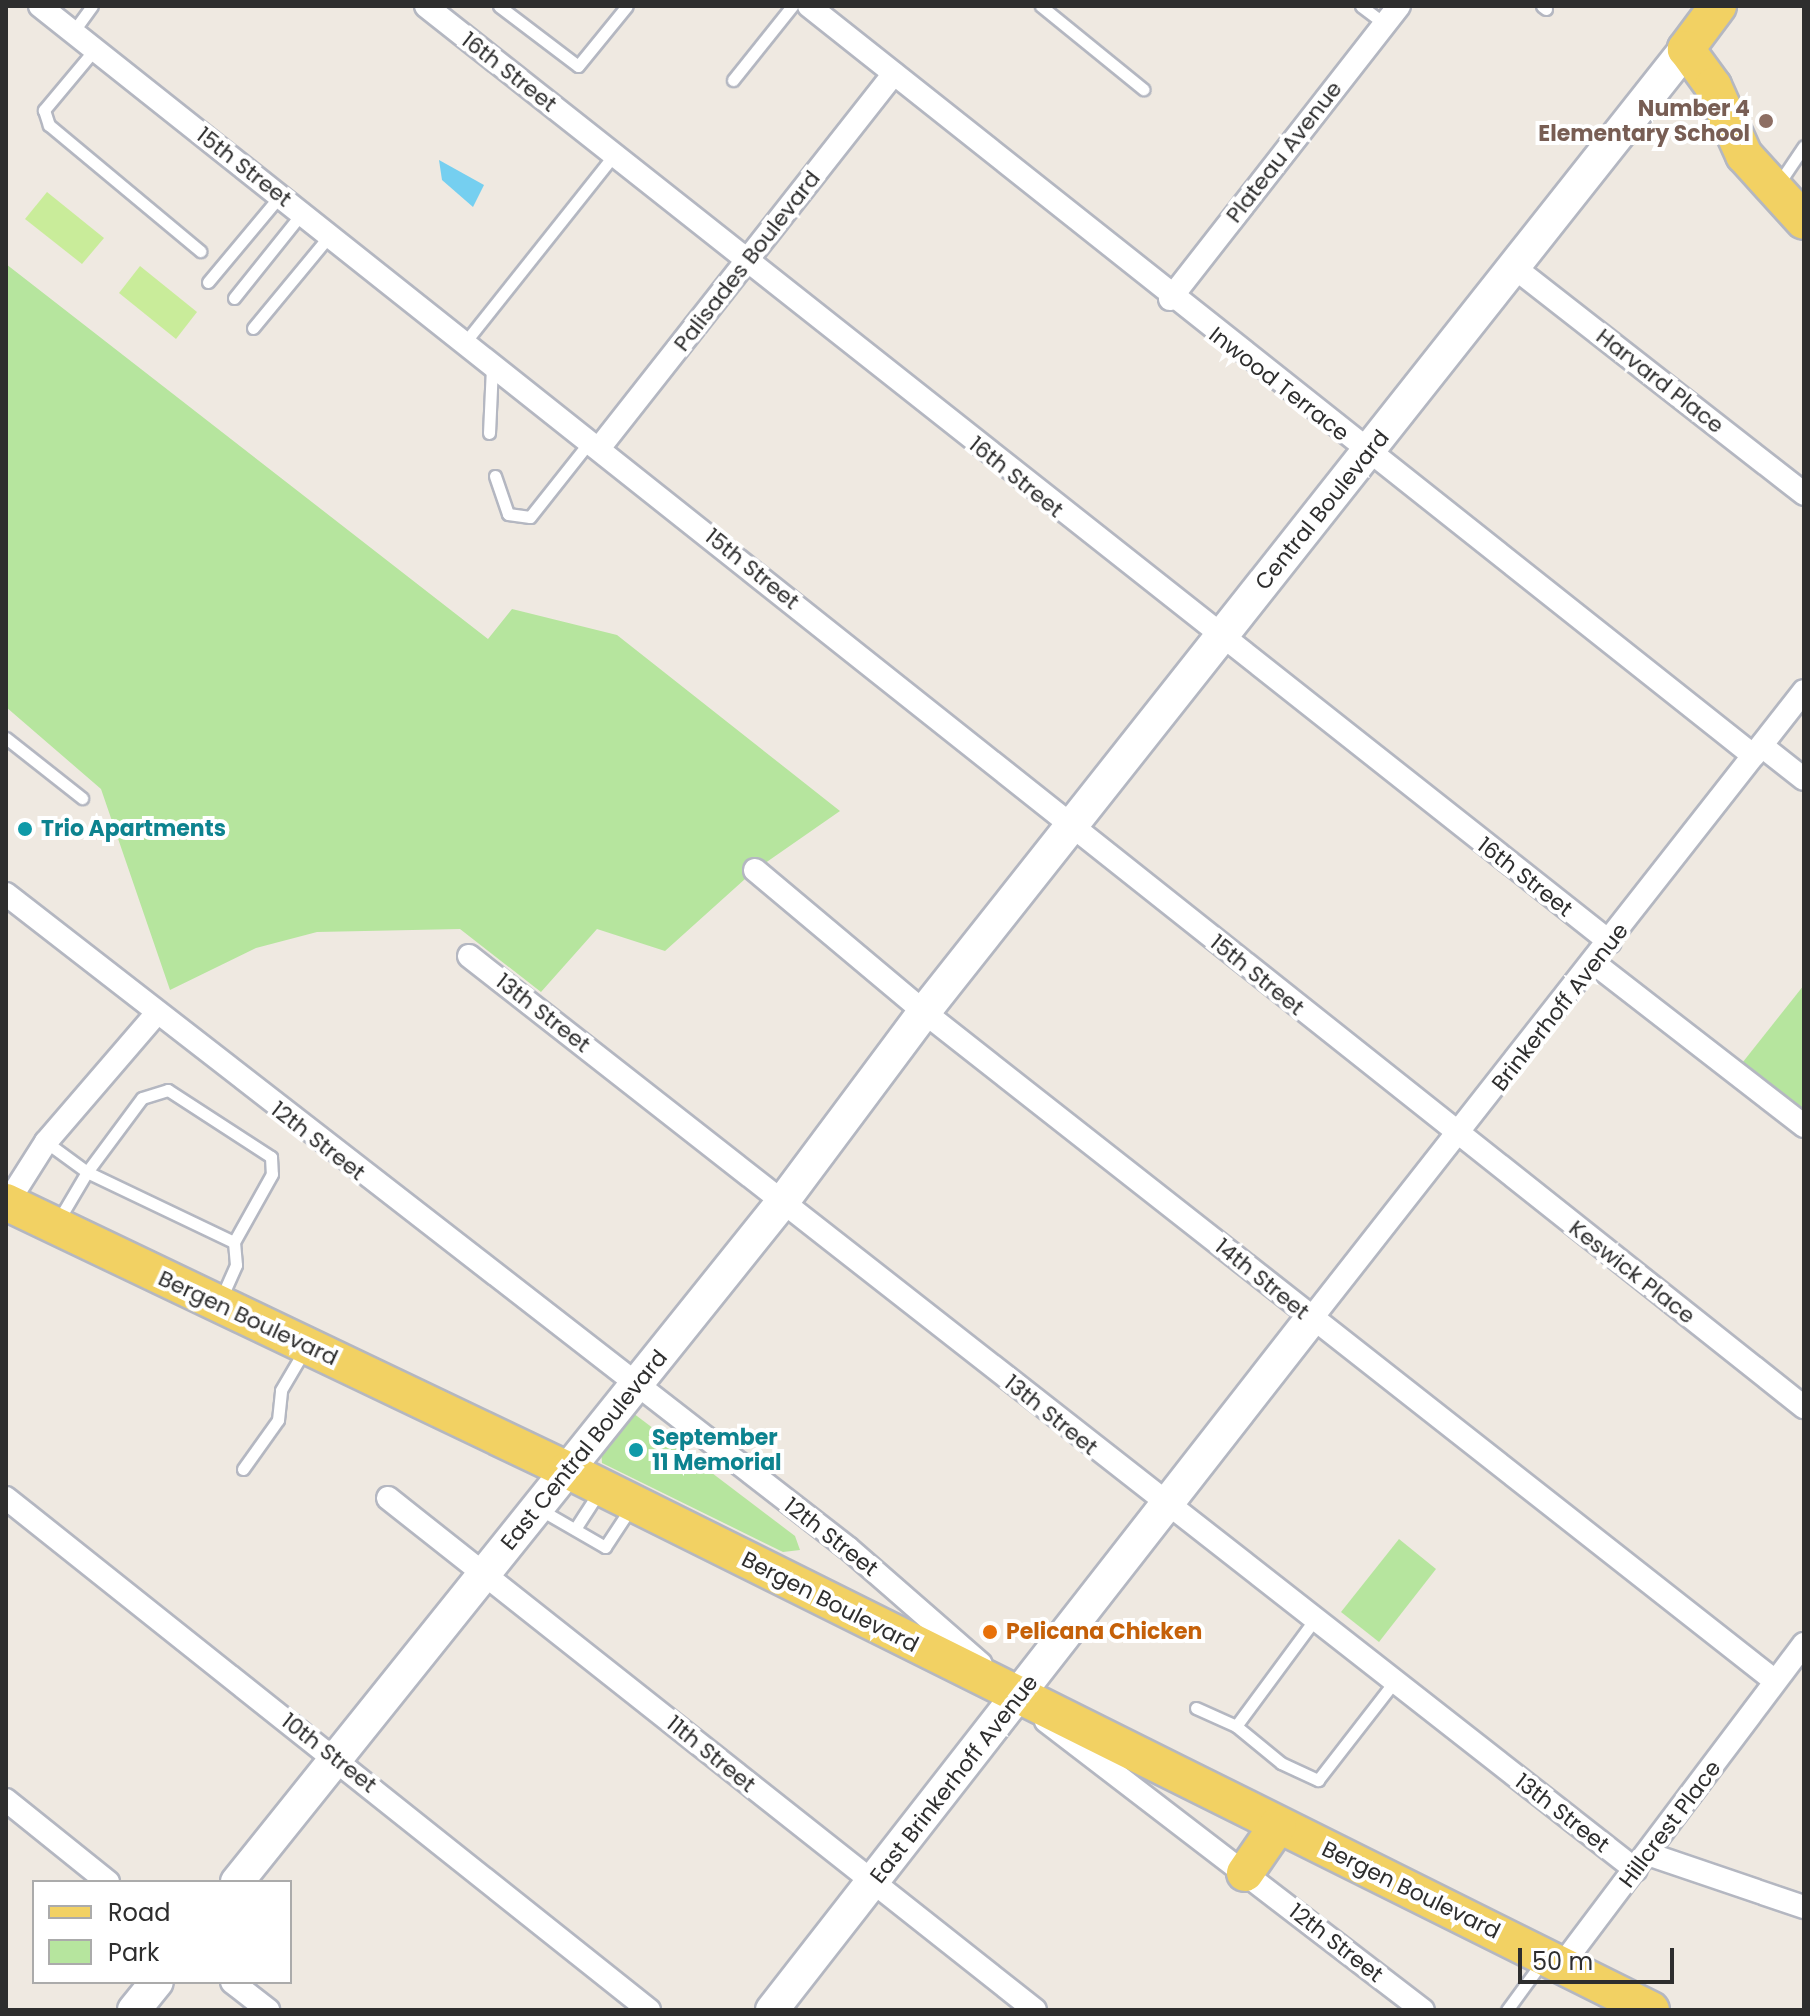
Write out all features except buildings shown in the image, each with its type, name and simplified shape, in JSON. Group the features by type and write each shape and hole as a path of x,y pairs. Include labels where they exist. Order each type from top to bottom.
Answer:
{"main road":[{"name":"Central Boulevard","path":"924,1012 1515,268 1718,6"},
{"path":"1686,49 1772,193 1804,221"},
{"name":"East Central Boulevard","path":"239,1880 784,1200 924,1012"},
{"name":"Bergen Boulevard","path":"7,1203 217,1306 567,1470 1651,2010"},
{"name":"East Brinkerhoff Avenue","path":"772,2010 1311,1319"},
{"path":"1245,1873 1278,1825"},
{"path":"134,2010 155,1984"}],"street":[{"name":"15th Street","path":"40,6 596,444 1460,1136"},
{"name":"16th Street","path":"426,6 1218,639 1610,942"},
{"name":"Inwood Terrace","path":"809,6 1170,299 1758,751 1804,779"},
{"name":"Plateau Avenue","path":"1170,299 1399,6"},
{"name":"Palisades Boulevard","path":"596,444 747,261 894,74"},
{"name":"Harvard Place","path":"1515,268 1804,494"},
{"name":"Brinkerhoff Avenue","path":"1311,1319 1460,1136 1804,691"},
{"name":"14th Street","path":"755,870 924,1012 1775,1681"},
{"name":"12th Street","path":"6,894 634,1387 848,1548 1018,1697 1423,2010"},
{"name":"13th Street","path":"469,956 784,1200 1165,1507 1394,1682 1642,1862 1804,1907"},
{"path":"1594,963 1804,1126"},
{"path":"7,1203 46,1142 157,1013"},
{"name":"Keswick Place","path":"1460,1136 1804,1407"},
{"name":"10th Street","path":"6,1498 649,2010"},
{"name":"11th Street","path":"388,1498 486,1572 871,1885 1035,2010"},
{"name":"Hillcrest Place","path":"1554,1961 1642,1862 1775,1681 1800,1655"},
{"path":"6,1800 106,1880"},
{"path":"235,1984 268,2010"}],"lane":[{"path":"73,32 92,6"},
{"path":"499,6 578,66 627,6"},
{"path":"733,80 792,6"},
{"path":"1041,6 1143,89"},
{"path":"1361,6 1385,24"},
{"path":"95,49 44,110 49,125 200,251"},
{"path":"1772,193 1804,146"},
{"path":"466,341 614,155"},
{"path":"208,282 280,195"},
{"path":"234,298 302,213"},
{"path":"253,328 330,234"},
{"path":"489,433 492,362"},
{"path":"495,476 508,514 530,517 596,444"},
{"path":"6,738 82,798"},
{"path":"57,1225 87,1172 142,1098 168,1090 271,1157 272,1174 234,1242 236,1265 217,1306"},
{"path":"46,1142 87,1172 234,1242"},
{"path":"243,1469 278,1420 281,1390 307,1348"},
{"path":"575,1529 602,1488"},
{"path":"537,1507 605,1547 634,1504"},
{"path":"1236,1726 1315,1619"},
{"path":"1196,1708 1236,1726 1281,1763 1318,1780 1394,1682"},
{"path":"1507,2010 1554,1961"}],"green space":[{"path":"47,192 104,238 82,264 25,219"},
{"path":"6,264 488,639 512,609 617,635 840,811 755,870 665,951 597,929 541,992 460,929 317,932 256,948 170,990 101,789 6,707"},
{"path":"140,266 197,312 176,339 119,293"},
{"path":"1804,985 1804,1126 1735,1072"},
{"path":"633,1413 795,1536 800,1550 783,1552 602,1463 601,1449"},
{"path":"1399,1539 1436,1569 1379,1642 1341,1612"}],"water":[{"path":"439,160 484,185 473,207 442,180"}],"place":[{"name":"Number 4 Elementary School","path":"1766,121"},
{"name":"Trio Apartments","path":"25,829"},
{"name":"September 11 Memorial","path":"636,1450"},
{"name":"Pelicana Chicken","path":"990,1632"}]}
